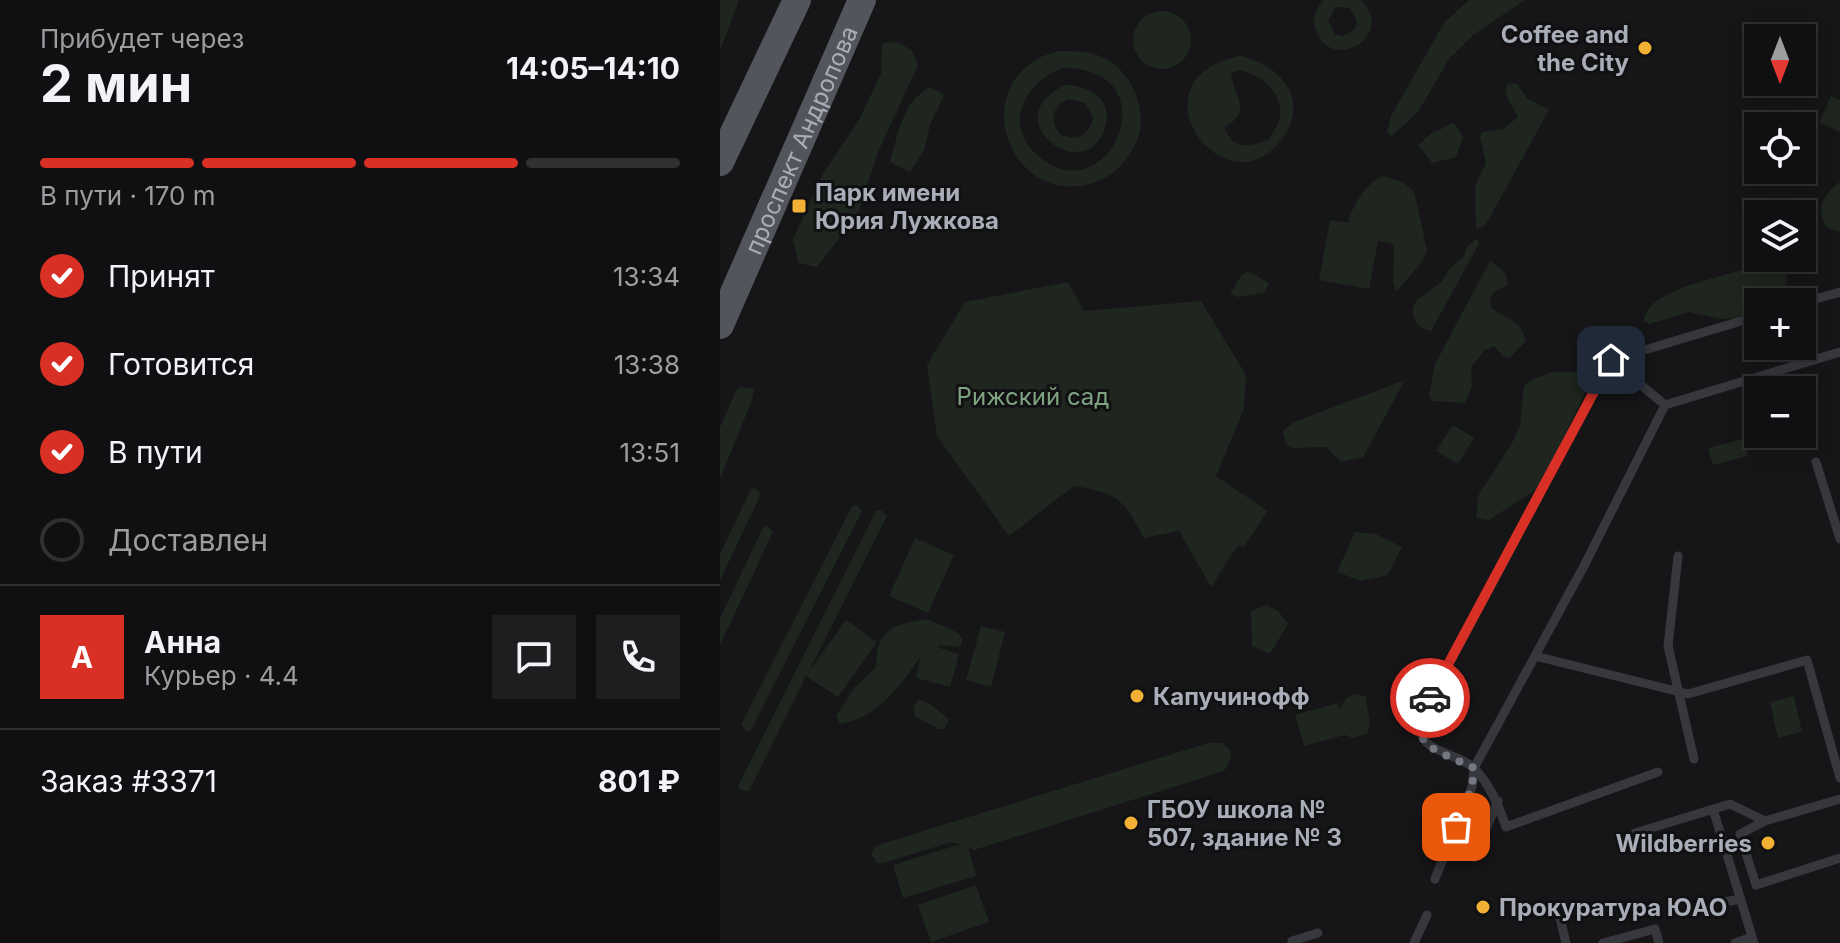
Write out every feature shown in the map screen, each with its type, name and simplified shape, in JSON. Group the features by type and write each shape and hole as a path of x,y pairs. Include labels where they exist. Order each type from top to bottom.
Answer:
{"main road":[{"path":"720,162 797,0"},
{"name":"проспект Андропова","path":"720,325 862,0"}],"lane":[{"path":"1816,299 1840,292"},
{"path":"1658,772 1506,827 1498,801 1474,768 1426,744 1421,736 1420,718 1611,360 1744,320"},
{"path":"1435,879 1472,787 1474,768 1585,564 1665,405 1840,352"},
{"path":"1611,360 1665,405"},
{"path":"1816,462 1840,539"},
{"path":"1678,556 1668,646 1694,759"},
{"path":"1535,656 1688,694 1807,660 1814,650"},
{"path":"1807,660 1840,778"},
{"path":"1840,799 1765,821 1740,834 1756,885 1840,858"},
{"path":"1448,847 1474,857 1498,801"},
{"path":"1635,833 1730,804 1765,821"},
{"path":"1713,809 1753,940 1735,943"},
{"path":"1724,902 1741,899"},
{"path":"1414,943 1427,915"},
{"path":"1560,918 1566,943"},
{"path":"1603,943 1655,929 1659,943"},
{"path":"1292,943 1318,933"}],"green space":[{"path":"720,0 739,0 720,51"},
{"path":"1324,0 1361,0 1370,14 1371,27 1366,38 1357,46 1345,50 1333,49 1322,42 1314,20","holes":["1335,8 1350,8 1357,21 1355,29 1343,36 1335,34 1328,21"]},
{"path":"1469,0 1525,0 1473,35 1449,59 1418,112 1392,136 1387,132 1391,116 1444,23"},
{"path":"1162,11 1183,19 1191,40 1183,61 1162,69 1141,61 1133,40 1141,19"},
{"path":"898,42 912,51 918,65 878,152 858,214 817,267 798,263 793,239 823,174 859,120 881,74 882,43"},
{"path":"1057,52 1085,52 1108,60 1126,76 1137,98 1141,122 1135,145 1119,168 1096,182 1068,187 1044,181 1025,167 1011,147 1005,124 1006,100 1016,78 1037,59","holes":["1063,68 1097,74 1116,91 1122,113 1118,136 1105,156 1086,168 1062,169 1036,154 1026,142 1020,117 1023,104 1039,83"]},
{"path":"1240,56 1267,66 1286,84 1292,96 1291,122 1284,136 1261,157 1237,162 1215,153 1198,136 1188,113 1190,90 1206,69","holes":["1238,70 1270,87 1279,102 1280,111 1278,123 1269,139 1242,145 1232,140 1224,127 1233,121 1240,109 1231,74"]},
{"path":"1507,83 1517,84 1527,98 1549,110 1485,226 1476,229 1475,186 1486,163 1480,137 1482,132 1503,129 1518,117 1506,95"},
{"path":"1065,85 1082,87 1096,95 1107,115 1097,143 1082,152 1066,151 1052,143 1041,131 1038,115 1045,100","holes":["1068,99 1085,103 1093,118 1085,133 1076,137 1060,134 1053,119 1058,106"]},
{"path":"930,87 944,95 930,125 924,151 910,172 890,162 907,110"},
{"path":"1831,96 1840,100 1840,132 1819,122"},
{"path":"1454,123 1463,137 1456,157 1432,163 1418,145 1432,133"},
{"path":"1382,176 1401,181 1414,191 1427,250 1422,262 1396,292 1393,282 1394,247 1391,243 1378,241 1369,289 1319,280 1330,220 1348,223 1360,196"},
{"path":"1840,182 1840,232 1826,227 1821,208 1826,196"},
{"path":"1477,238 1479,244 1431,331 1421,327 1413,316 1416,301 1441,282"},
{"path":"1490,261 1503,271 1508,282 1490,298 1491,307 1516,323 1526,341 1509,358 1494,346 1485,350 1471,367 1472,386 1465,403 1432,401 1429,396 1435,364"},
{"path":"1744,269 1744,272 1786,272 1787,277 1784,288 1744,288 1744,314 1736,318 1722,319 1689,312 1649,324 1644,321 1649,308 1678,290"},
{"path":"1248,271 1269,283 1264,293 1238,297 1230,294 1241,276"},
{"name":"Рижский сад","path":"1068,282 1084,311 1201,301 1246,375 1244,409 1216,476 1268,511 1243,548 1238,545 1211,587 1179,531 1144,538 1124,506 1101,492 1074,486 1009,536 937,436 927,365 965,302"},
{"path":"1552,372 1584,372 1584,395 1539,488 1489,520 1476,518 1478,496 1520,425 1524,386"},
{"path":"1405,380 1363,457 1341,462 1326,447 1292,448 1286,445 1283,431 1294,422"},
{"path":"738,387 754,388 752,400 720,479 720,427"},
{"path":"1453,425 1474,438 1458,464 1436,451"},
{"path":"1743,439 1748,456 1713,465 1708,448"},
{"path":"755,488 761,494 720,580 720,554 751,489"},
{"path":"857,505 862,511 751,730 746,731 741,725 852,506"},
{"path":"881,510 887,516 808,673 846,620 877,642 838,697 806,676 749,791 740,790 738,786 876,511"},
{"path":"767,526 773,532 720,645 720,618 763,528"},
{"path":"1355,532 1376,534 1402,547 1388,575 1361,581 1337,572"},
{"path":"915,538 954,555 928,613 889,596"},
{"path":"1267,605 1279,612 1288,624 1270,654 1252,646 1251,611"},
{"path":"927,619 956,632 963,639 960,647 937,647 959,654 950,687 916,678 920,658 886,700 866,715 840,724 836,716 854,688 876,667 883,636 896,626"},
{"path":"981,626 1005,632 991,687 966,680"},
{"path":"1353,694 1366,696 1367,734 1353,738 1345,735 1304,746 1295,715 1338,703 1340,709 1346,698"},
{"path":"1794,696 1802,732 1778,738 1770,702"},
{"path":"918,700 929,703 949,720 944,729 914,716"},
{"path":"1208,743 1222,743 1231,751 1224,771 974,850 968,847 976,876 903,898 893,865 961,844 951,842 884,863 877,863 871,854 875,846"},
{"path":"976,885 989,922 931,942 918,905"}],"way so far":[{"path":"1430,698 1419,725 1426,744 1474,768 1472,787 1456,827"}],"place":[{"name":"Coffee and the City","path":"1645,48"},
{"name":"Парк имени Юрия Лужкова","path":"799,206"},
{"name":"Капучинофф","path":"1137,696"},
{"name":"ГБОУ школа № 507, здание № 3","path":"1131,823"},
{"name":"Wildberries","path":"1768,843"},
{"name":"Прокуратура ЮАО","path":"1483,907"}],"route":[{"path":"1430,698 1611,360"}]}
